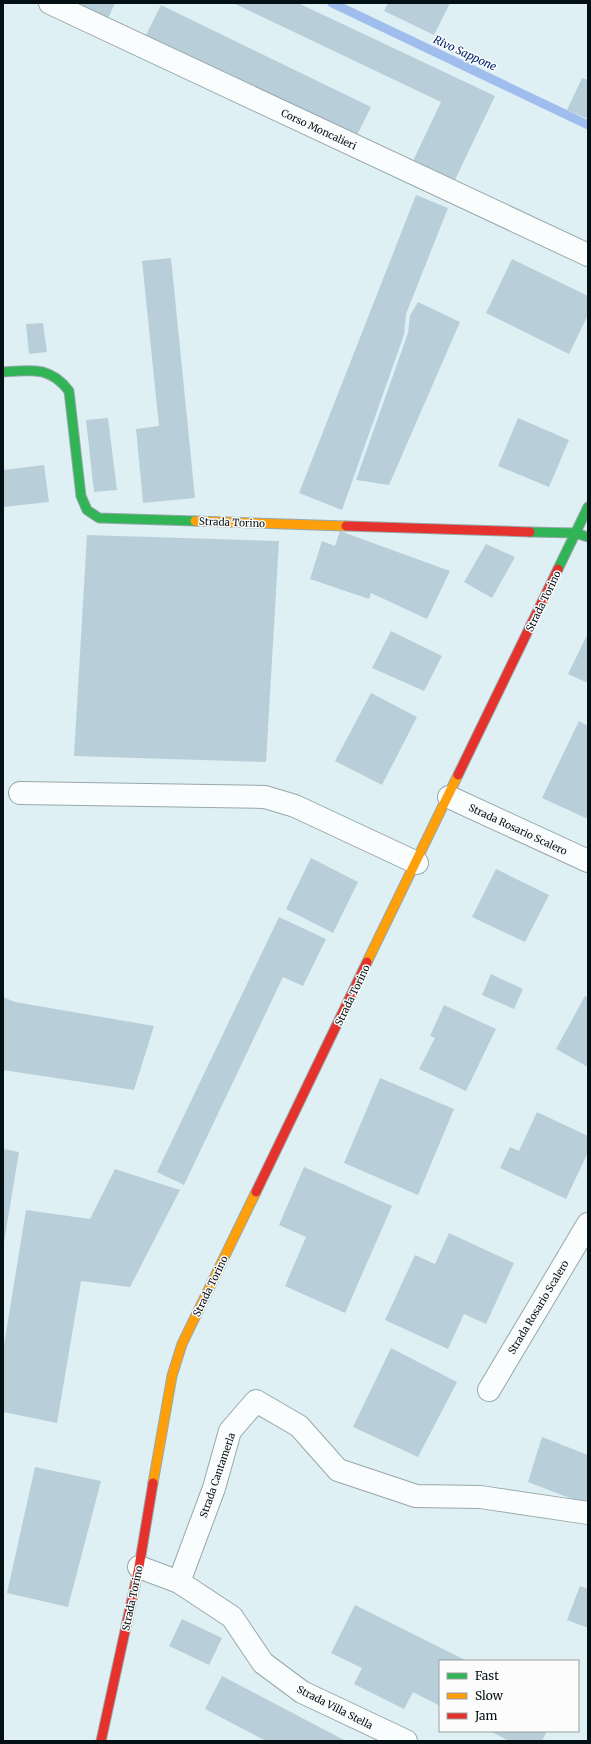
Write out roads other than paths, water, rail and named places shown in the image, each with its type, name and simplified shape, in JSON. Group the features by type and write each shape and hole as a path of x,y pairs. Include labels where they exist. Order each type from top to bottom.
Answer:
{"main road":[{"name":"Strada Torino","path":"3,372 50,372 63,382 69,391 81,496 87,510 99,518 575,533"},
{"name":"Strada Torino","path":"101,1741 139,1567 172,1376 182,1344 417,863 588,507"},
{"path":"575,533 588,536"}],"street":[{"name":"Corso Moncalieri","path":"50,3 588,255"},
{"path":"20,793 265,797 295,806 417,863"},
{"name":"Strada Rosario Scalero","path":"449,797 588,861"},
{"name":"Strada Rosario Scalero","path":"489,1390 588,1224"},
{"name":"Strada Cantamerla","path":"179,1582 214,1488 230,1431 256,1401 298,1426 338,1470 416,1496 480,1497 588,1513"},
{"name":"Strada Villa Stella","path":"139,1567 179,1582 232,1617 263,1663 302,1692 406,1741"}],"waterway":[{"name":"Rivo Sappone","path":"332,3 588,125"}]}
